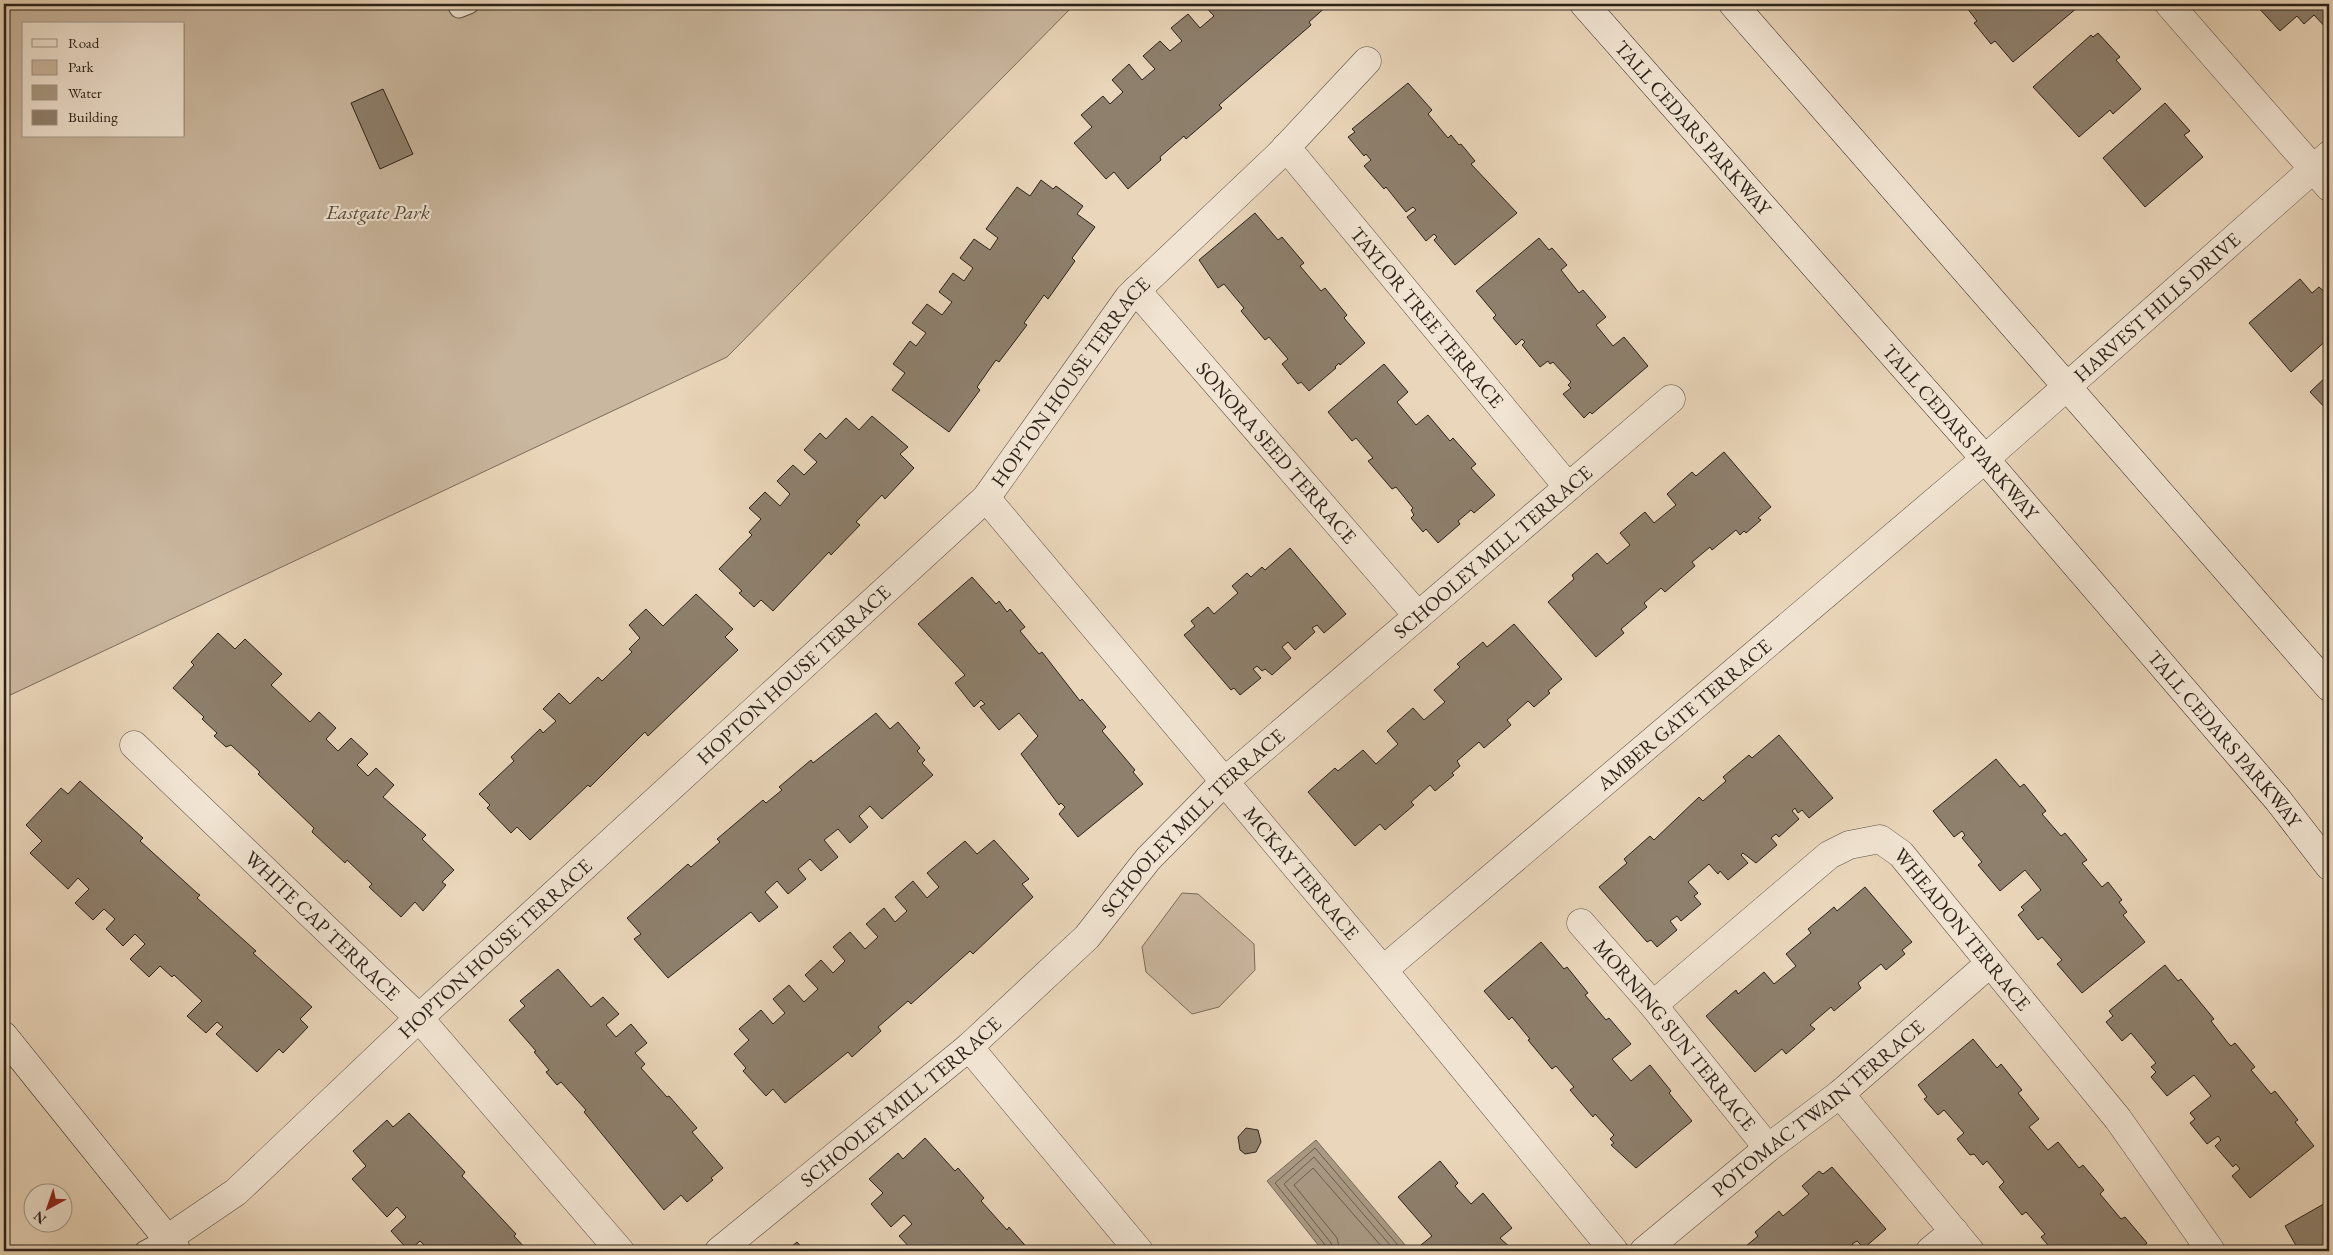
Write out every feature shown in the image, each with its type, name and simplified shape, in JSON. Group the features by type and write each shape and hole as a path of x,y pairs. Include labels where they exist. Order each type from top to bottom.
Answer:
{"street":[{"name":"TALL CEDARS PARKWAY","path":"1584,4 1985,459 2278,800 2329,866"},
{"path":"1733,4 2069,386 2329,687"},
{"path":"2169,4 2324,171"},
{"name":"HOPTON HOUSE TERRACE","path":"162,1247 236,1192 419,1018 986,498 1129,297 1286,147 1368,61"},
{"name":"TAYLOR TREE TERRACE","path":"1286,147 1568,487"},
{"name":"HARVEST HILLS DRIVE","path":"1985,459 2324,171"},
{"name":"SONORA SEED TERRACE","path":"1136,290 1418,616"},
{"name":"SCHOOLEY MILL TERRACE","path":"719,1251 969,1047 1087,937 1148,859 1225,781 1671,399"},
{"name":"AMBER GATE TERRACE","path":"1383,970 1985,459"},
{"name":"MCKAY TERRACE","path":"986,498 1383,970 1614,1251"},
{"name":"WHITE CAP TERRACE","path":"134,745 419,1018 620,1251"},
{"name":"WHEADON TERRACE","path":"1653,1005 1829,855 1849,845 1880,839 1901,854 1989,964 2118,1119 2210,1251"},
{"name":"MORNING SUN TERRACE","path":"1582,923 1653,1005 1768,1148"},
{"name":"POTOMAC TWAIN TERRACE","path":"1644,1251 1768,1148 1840,1094 1989,964"},
{"path":"4,1036 162,1247"},
{"path":"969,1047 1139,1251"},
{"path":"1840,1094 1962,1241 1930,1251"}],"lane":[{"path":"456,4 459,8 469,4"}],"green space":[{"name":"Eastgate Park","path":"4,4 1075,4 727,357 4,698"},
{"path":"1182,893 1198,894 1254,944 1255,970 1219,1007 1192,1014 1146,972 1142,947"}],"water":[{"path":"1316,1140 1406,1246 1399,1251 1323,1251 1267,1181"}],"building":[{"path":"1203,4 1329,4 1309,22 1311,25 1219,105 1222,108 1186,139 1184,136 1160,157 1161,160 1128,189 1114,172 1106,179 1074,143 1092,127 1081,115 1103,96 1110,104 1123,92 1112,80 1129,64 1142,80 1155,69 1143,56 1160,41 1170,51 1182,41 1171,28 1188,14 1200,28 1214,16"},
{"path":"1972,4 2076,4 2078,7 2013,62 1995,41 1991,44 1974,23 1977,21 1967,8"},
{"path":"2255,4 2329,4 2329,31 2314,15 2304,24 2297,16 2280,31"},
{"path":"2098,33 2120,57 2116,60 2141,89 2113,114 2110,110 2079,137 2033,87 2091,35 2093,37"},
{"path":"1408,83 1432,110 1428,114 1448,138 1451,135 1459,145 1461,144 1475,161 1471,164 1517,213 1455,265 1434,240 1437,237 1434,234 1426,241 1407,217 1416,210 1413,207 1406,212 1386,187 1384,189 1364,166 1371,160 1366,154 1364,156 1348,137 1355,132 1352,129"},
{"path":"383,89 413,154 380,169 351,103"},
{"path":"2165,103 2190,131 2184,135 2203,157 2145,207 2103,158"},
{"path":"1041,180 1053,189 1056,186 1083,206 1077,214 1095,227 1072,258 1075,261 1048,299 1044,295 1024,323 1027,325 999,362 996,360 977,387 980,390 949,432 892,390 905,373 893,364 910,341 916,346 926,333 912,323 927,304 942,315 952,302 939,292 953,273 964,281 973,268 960,258 974,239 990,250 998,238 986,229 1017,187 1030,196"},
{"path":"1255,213 1278,240 1282,237 1304,263 1300,266 1321,291 1325,288 1347,315 1344,318 1365,343 1340,365 1339,363 1336,368 1309,391 1301,382 1298,384 1282,364 1288,359 1269,337 1265,340 1241,311 1244,308 1224,284 1218,288 1199,260"},
{"path":"1539,238 1549,250 1552,248 1567,265 1561,270 1579,293 1583,290 1606,317 1596,325 1613,346 1624,337 1648,366 1592,414 1590,412 1584,418 1563,394 1571,388 1568,385 1571,382 1553,362 1550,364 1548,361 1540,367 1522,345 1525,342 1522,339 1516,345 1493,318 1496,315 1476,291"},
{"path":"2300,279 2312,293 2319,287 2328,295 2329,293 2329,338 2291,372 2249,323"},
{"path":"1384,364 1408,392 1397,402 1416,425 1428,415 1450,441 1453,438 1476,464 1471,468 1495,495 1474,513 1471,510 1458,521 1460,524 1438,543 1426,529 1423,532 1411,518 1414,515 1411,510 1413,508 1396,487 1392,489 1368,461 1373,458 1356,438 1352,441 1328,412"},
{"path":"2329,374 2329,412 2310,392"},
{"path":"872,416 908,447 900,454 914,468 885,499 882,495 856,522 860,525 831,555 829,552 773,611 761,600 754,607 739,593 742,591 719,569 752,535 749,532 761,519 749,508 765,492 780,506 790,494 777,481 793,465 804,475 817,462 804,450 820,433 826,439 846,418 859,430"},
{"path":"1724,452 1771,507 1758,518 1761,520 1746,533 1744,531 1740,535 1736,530 1712,550 1710,547 1692,562 1695,566 1665,592 1661,588 1644,603 1647,607 1621,629 1624,633 1596,657 1548,602 1574,579 1572,575 1597,553 1607,564 1630,545 1620,533 1645,512 1654,523 1676,505 1667,494 1692,472 1696,476"},
{"path":"1290,548 1346,614 1324,633 1317,625 1312,628 1315,632 1295,650 1288,642 1282,647 1291,658 1272,675 1265,669 1262,671 1257,666 1253,669 1261,678 1240,695 1234,688 1231,690 1184,635 1195,626 1191,621 1208,607 1214,614 1238,593 1232,586 1247,573 1251,577 1262,567 1265,570"},
{"path":"972,577 996,604 999,601 1007,612 1010,609 1025,627 1020,631 1039,654 1042,652 1080,701 1082,699 1106,727 1102,731 1135,770 1133,772 1143,784 1078,837 1059,814 1065,807 1061,803 1059,805 1021,754 1038,736 1019,713 999,730 980,707 985,704 981,700 974,707 955,683 965,675 918,624"},
{"path":"696,594 733,629 725,637 738,650 648,736 645,732 590,787 588,785 530,840 517,827 511,833 487,808 490,805 479,794 514,761 511,757 540,729 543,733 556,721 543,709 559,693 570,704 598,677 602,681 632,652 629,649 640,638 629,625 646,609 663,626"},
{"path":"1514,624 1562,679 1534,707 1528,701 1507,720 1511,725 1484,748 1479,742 1457,761 1460,766 1452,773 1454,775 1435,791 1430,785 1411,802 1414,805 1385,830 1380,824 1355,846 1308,792 1335,768 1338,771 1363,750 1376,764 1398,744 1387,731 1413,708 1424,720 1445,702 1434,690 1460,667 1457,664 1483,642 1487,647"},
{"path":"218,633 235,649 245,639 282,674 271,685 310,722 319,712 336,728 326,739 338,751 351,738 368,754 357,765 368,776 376,768 394,785 383,797 426,835 422,839 454,870 442,882 446,885 423,911 415,902 401,917 369,887 372,884 347,860 345,863 312,832 314,828 258,774 260,772 231,745 226,747 214,736 217,733 202,719 204,717 173,688 194,665 191,662"},
{"path":"876,713 890,729 898,722 920,748 917,751 925,760 922,763 933,775 882,819 870,806 859,816 868,827 850,843 838,829 824,840 838,857 821,871 810,859 798,869 806,879 788,894 777,881 765,892 778,907 759,922 751,912 668,978 634,939 641,934 627,918 688,864 691,867 720,842 717,839 763,800 766,803 782,790 779,787 811,760 813,763"},
{"path":"1779,735 1833,798 1809,818 1802,810 1798,813 1795,808 1792,811 1799,819 1779,837 1776,834 1771,838 1777,845 1756,863 1743,853 1741,855 1748,863 1728,880 1720,871 1718,874 1709,864 1688,882 1698,893 1694,896 1701,904 1681,921 1677,916 1670,921 1677,930 1657,947 1651,940 1647,942 1599,887 1627,863 1624,859 1650,836 1654,840 1699,797 1703,801 1726,781 1723,777 1749,755 1752,758"},
{"path":"1996,759 2020,787 2024,784 2046,811 2042,814 2061,836 2065,833 2087,860 2082,863 2102,887 2108,882 2122,900 2119,902 2127,912 2123,915 2145,942 2082,993 2057,964 2062,960 2042,937 2038,940 2018,915 2024,910 2021,907 2041,890 2025,870 2000,891 1978,865 1982,862 1962,838 1965,835 1962,831 1954,837 1933,811"},
{"path":"80,781 143,838 140,841 200,895 197,898 256,951 253,953 312,1007 300,1019 308,1027 283,1053 279,1049 257,1072 216,1034 223,1027 217,1022 206,1033 187,1016 202,1001 174,975 172,977 160,966 149,977 130,959 145,944 135,934 123,946 106,929 115,919 104,909 93,920 75,903 89,889 78,878 68,889 30,853 42,841 26,825 61,788 68,794"},
{"path":"994,840 1029,879 1022,884 1033,897 973,954 970,951 911,1004 908,1001 878,1027 881,1031 852,1057 848,1052 785,1103 773,1089 766,1096 743,1071 746,1068 734,1054 749,1040 739,1029 761,1010 773,1024 785,1013 773,999 789,985 804,1002 818,989 805,975 821,960 833,973 845,961 833,947 850,932 865,949 878,937 866,924 884,908 895,922 907,911 895,897 913,881 927,898 939,887 927,873 965,841 977,854"},
{"path":"1865,887 1912,942 1902,950 1905,954 1886,970 1881,964 1858,983 1861,988 1834,1011 1831,1007 1810,1025 1815,1029 1786,1054 1782,1049 1755,1072 1706,1016 1736,990 1738,994 1764,972 1774,984 1796,966 1786,954 1811,933 1808,929 1834,907 1837,911"},
{"path":"1541,942 1564,969 1567,967 1588,993 1585,995 1606,1020 1609,1018 1631,1044 1612,1059 1631,1081 1650,1065 1671,1091 1669,1093 1692,1121 1636,1168 1611,1145 1614,1143 1610,1139 1614,1135 1595,1114 1593,1117 1570,1090 1574,1087 1556,1066 1552,1069 1512,1017 1509,1020 1484,991"},
{"path":"2165,965 2178,981 2181,979 2214,1019 2211,1021 2228,1043 2231,1046 2235,1043 2255,1067 2251,1070 2271,1094 2275,1091 2298,1120 2295,1122 2314,1146 2250,1198 2232,1176 2240,1169 2236,1164 2233,1167 2215,1146 2221,1140 2218,1136 2207,1144 2190,1123 2195,1119 2190,1113 2211,1096 2194,1075 2167,1096 2151,1077 2156,1072 2151,1067 2156,1063 2131,1033 2122,1041 2106,1022 2113,1016 2109,1011"},
{"path":"558,969 591,1007 603,997 619,1014 606,1025 616,1037 631,1024 647,1043 635,1053 645,1064 641,1068 697,1128 692,1132 723,1168 711,1178 713,1180 687,1202 681,1195 664,1210 584,1112 586,1110 561,1082 557,1085 546,1072 549,1070 534,1052 536,1051 509,1020 525,1006 520,1001"},
{"path":"1973,1039 1997,1068 2001,1064 2022,1090 2018,1093 2039,1119 2029,1127 2048,1150 2058,1142 2079,1168 2083,1165 2104,1190 2100,1194 2121,1219 2125,1217 2147,1243 2138,1251 2053,1251 2041,1237 2045,1234 2026,1212 2022,1215 1999,1187 2004,1182 1987,1161 1983,1165 1974,1154 1970,1155 1957,1139 1964,1133 1944,1110 1938,1115 1924,1099 1927,1097 1918,1085"},
{"path":"409,1113 465,1172 462,1176 516,1234 514,1236 528,1251 430,1251 420,1241 409,1251 391,1231 406,1217 397,1207 387,1217 352,1179 366,1166 353,1151 387,1120 393,1127"},
{"path":"1246,1128 1258,1130 1261,1142 1256,1152 1245,1154 1240,1150 1238,1137"},
{"path":"925,1138 955,1171 958,1168 984,1198 981,1201 1007,1230 1009,1227 1030,1251 931,1251 926,1246 921,1251 913,1251 899,1236 912,1224 904,1215 891,1227 871,1204 883,1193 869,1179 898,1153 903,1159"},
{"path":"1440,1161 1458,1183 1455,1186 1471,1204 1483,1193 1512,1228 1500,1238 1514,1251 1426,1251 1421,1245 1432,1236 1398,1197"},
{"path":"1832,1167 1886,1229 1864,1248 1857,1241 1852,1244 1856,1248 1853,1251 1740,1251 1758,1236 1755,1232 1779,1211 1783,1216 1809,1194 1802,1186 1819,1171 1823,1174"},
{"path":"2329,1201 2329,1251 2299,1251 2285,1226"},
{"path":"797,1242 805,1251 786,1251"}]}
